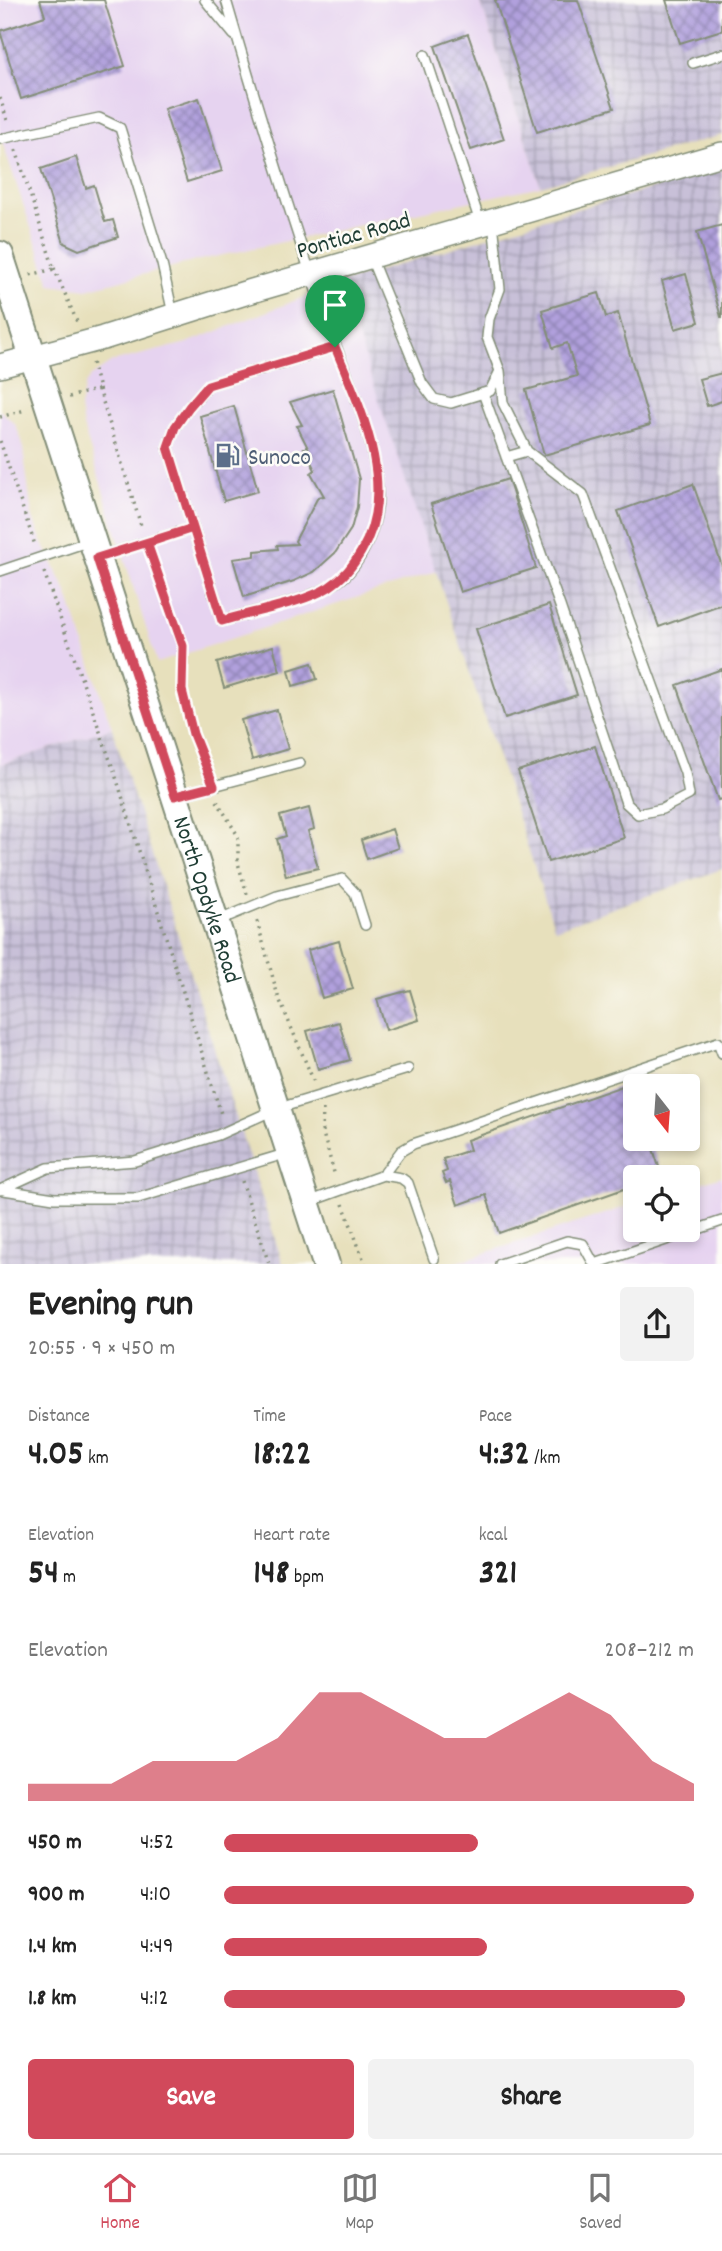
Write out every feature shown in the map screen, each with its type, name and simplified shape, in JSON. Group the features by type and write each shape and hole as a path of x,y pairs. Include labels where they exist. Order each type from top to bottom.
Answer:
{"main road":[{"name":"North Opdyke Road","path":"0,255 326,1264"}],"street":[{"name":"Pontiac Road","path":"0,366 103,338 310,273 722,154"}],"lane":[{"path":"205,0 237,39"},
{"path":"226,0 265,136 372,449 378,497 375,521 366,544 349,573 326,589 222,621 168,447 175,427 208,385 335,347"},
{"path":"693,63 722,54"},
{"path":"425,55 486,222 500,289 489,319 487,337 500,371 503,403 527,451 583,494 685,772 689,795 662,809 638,814 626,803 561,606 483,394"},
{"path":"0,139 100,118 120,128 162,264 174,315"},
{"path":"370,256 422,383 434,399 451,403 483,394 490,391 500,371"},
{"path":"506,457 527,451"},
{"path":"0,571 39,558 147,543 193,528"},
{"path":"175,796 300,763"},
{"path":"215,922 277,896 342,879 355,893 365,925"},
{"path":"383,1175 401,1151 413,1144 718,1042 722,1053"},
{"path":"1,1190 48,1168 135,1161 227,1131 276,1110 408,1069"},
{"path":"1,1190 54,1198 138,1198 290,1152"},
{"path":"306,1202 383,1175 401,1178 408,1183 434,1259"},
{"path":"500,1264 567,1241 583,1244 595,1264 722,1222"}],"path":[{"path":"0,98 54,269 8,281"},
{"path":"99,389 147,543 183,646 182,690 193,734 214,786 218,806 238,836 237,863 260,929 278,996 320,1096 324,1114 322,1130 338,1191 365,1264"},
{"path":"0,441 117,780 227,1131"},
{"path":"238,1167 269,1264"}],"shaded area":[{"path":"0,0 480,0 541,186 195,261 87,289 50,284 0,135"},
{"path":"480,0 722,0 722,135 541,186"},
{"path":"722,169 722,869 555,929 340,283 577,209"},
{"path":"340,283 438,571 157,663 83,426 80,408 85,385 90,377 112,362 187,343"},
{"path":"0,410 15,424 22,441 32,516 67,592 112,728 0,765"},
{"path":"112,728 283,1264 0,1264 0,765"},
{"path":"722,1176 722,1264 452,1264 623,1208 623,1242 700,1242 700,1183"}],"building":[{"path":"40,0 104,0 125,66 21,99 0,31 45,16"},
{"path":"495,0 578,0 614,108 537,132"},
{"path":"666,0 722,0 722,30 680,43"},
{"path":"468,34 504,139 471,150 435,46"},
{"path":"199,98 222,171 187,182 164,109"},
{"path":"76,157 86,188 94,185 105,222 113,220 118,237 79,250 64,243 41,169"},
{"path":"722,225 722,317 721,317 697,232"},
{"path":"686,274 699,322 675,329 662,281"},
{"path":"599,293 606,317 618,313 650,425 544,455 526,390 577,376 567,343 553,348 542,310"},
{"path":"722,373 722,401 707,406 699,379"},
{"path":"333,389 359,479 357,507 351,529 335,553 314,572 244,597 233,559 255,556 255,551 278,549 277,545 297,544 295,541 318,497 324,496 311,473 315,470 297,426 302,425 290,402"},
{"path":"234,406 258,491 224,501 200,416"},
{"path":"508,479 536,568 460,592 431,504"},
{"path":"693,484 722,566 722,604 659,627 618,511"},
{"path":"549,605 577,695 505,718 476,629"},
{"path":"273,646 280,671 224,688 217,663"},
{"path":"312,663 317,679 293,686 289,670"},
{"path":"722,669 722,799 718,800 677,685"},
{"path":"277,710 288,749 252,760 241,720"},
{"path":"595,746 624,838 548,862 518,771"},
{"path":"309,808 314,829 308,831 318,868 286,876 277,839 286,836 280,816"},
{"path":"392,829 398,848 367,859 361,840"},
{"path":"339,941 353,989 322,998 308,950"},
{"path":"410,990 419,1020 386,1030 377,999"},
{"path":"339,1022 350,1060 318,1069 307,1031"},
{"path":"623,1086 623,1152 654,1152 658,1165 623,1165 623,1189 499,1233 486,1195 458,1205 450,1181 446,1183 442,1173 447,1171 443,1159 470,1150 467,1140"}],"place":[{"name":"Sunoco","path":"228,456"}],"route":[{"path":"335,347 208,385 175,427 168,447 193,528 97,558 175,796 214,786 193,734 182,690 183,646 147,543 193,528 222,621 326,589 349,573 366,544 375,521 378,497 372,449 354,392 335,347"}]}
